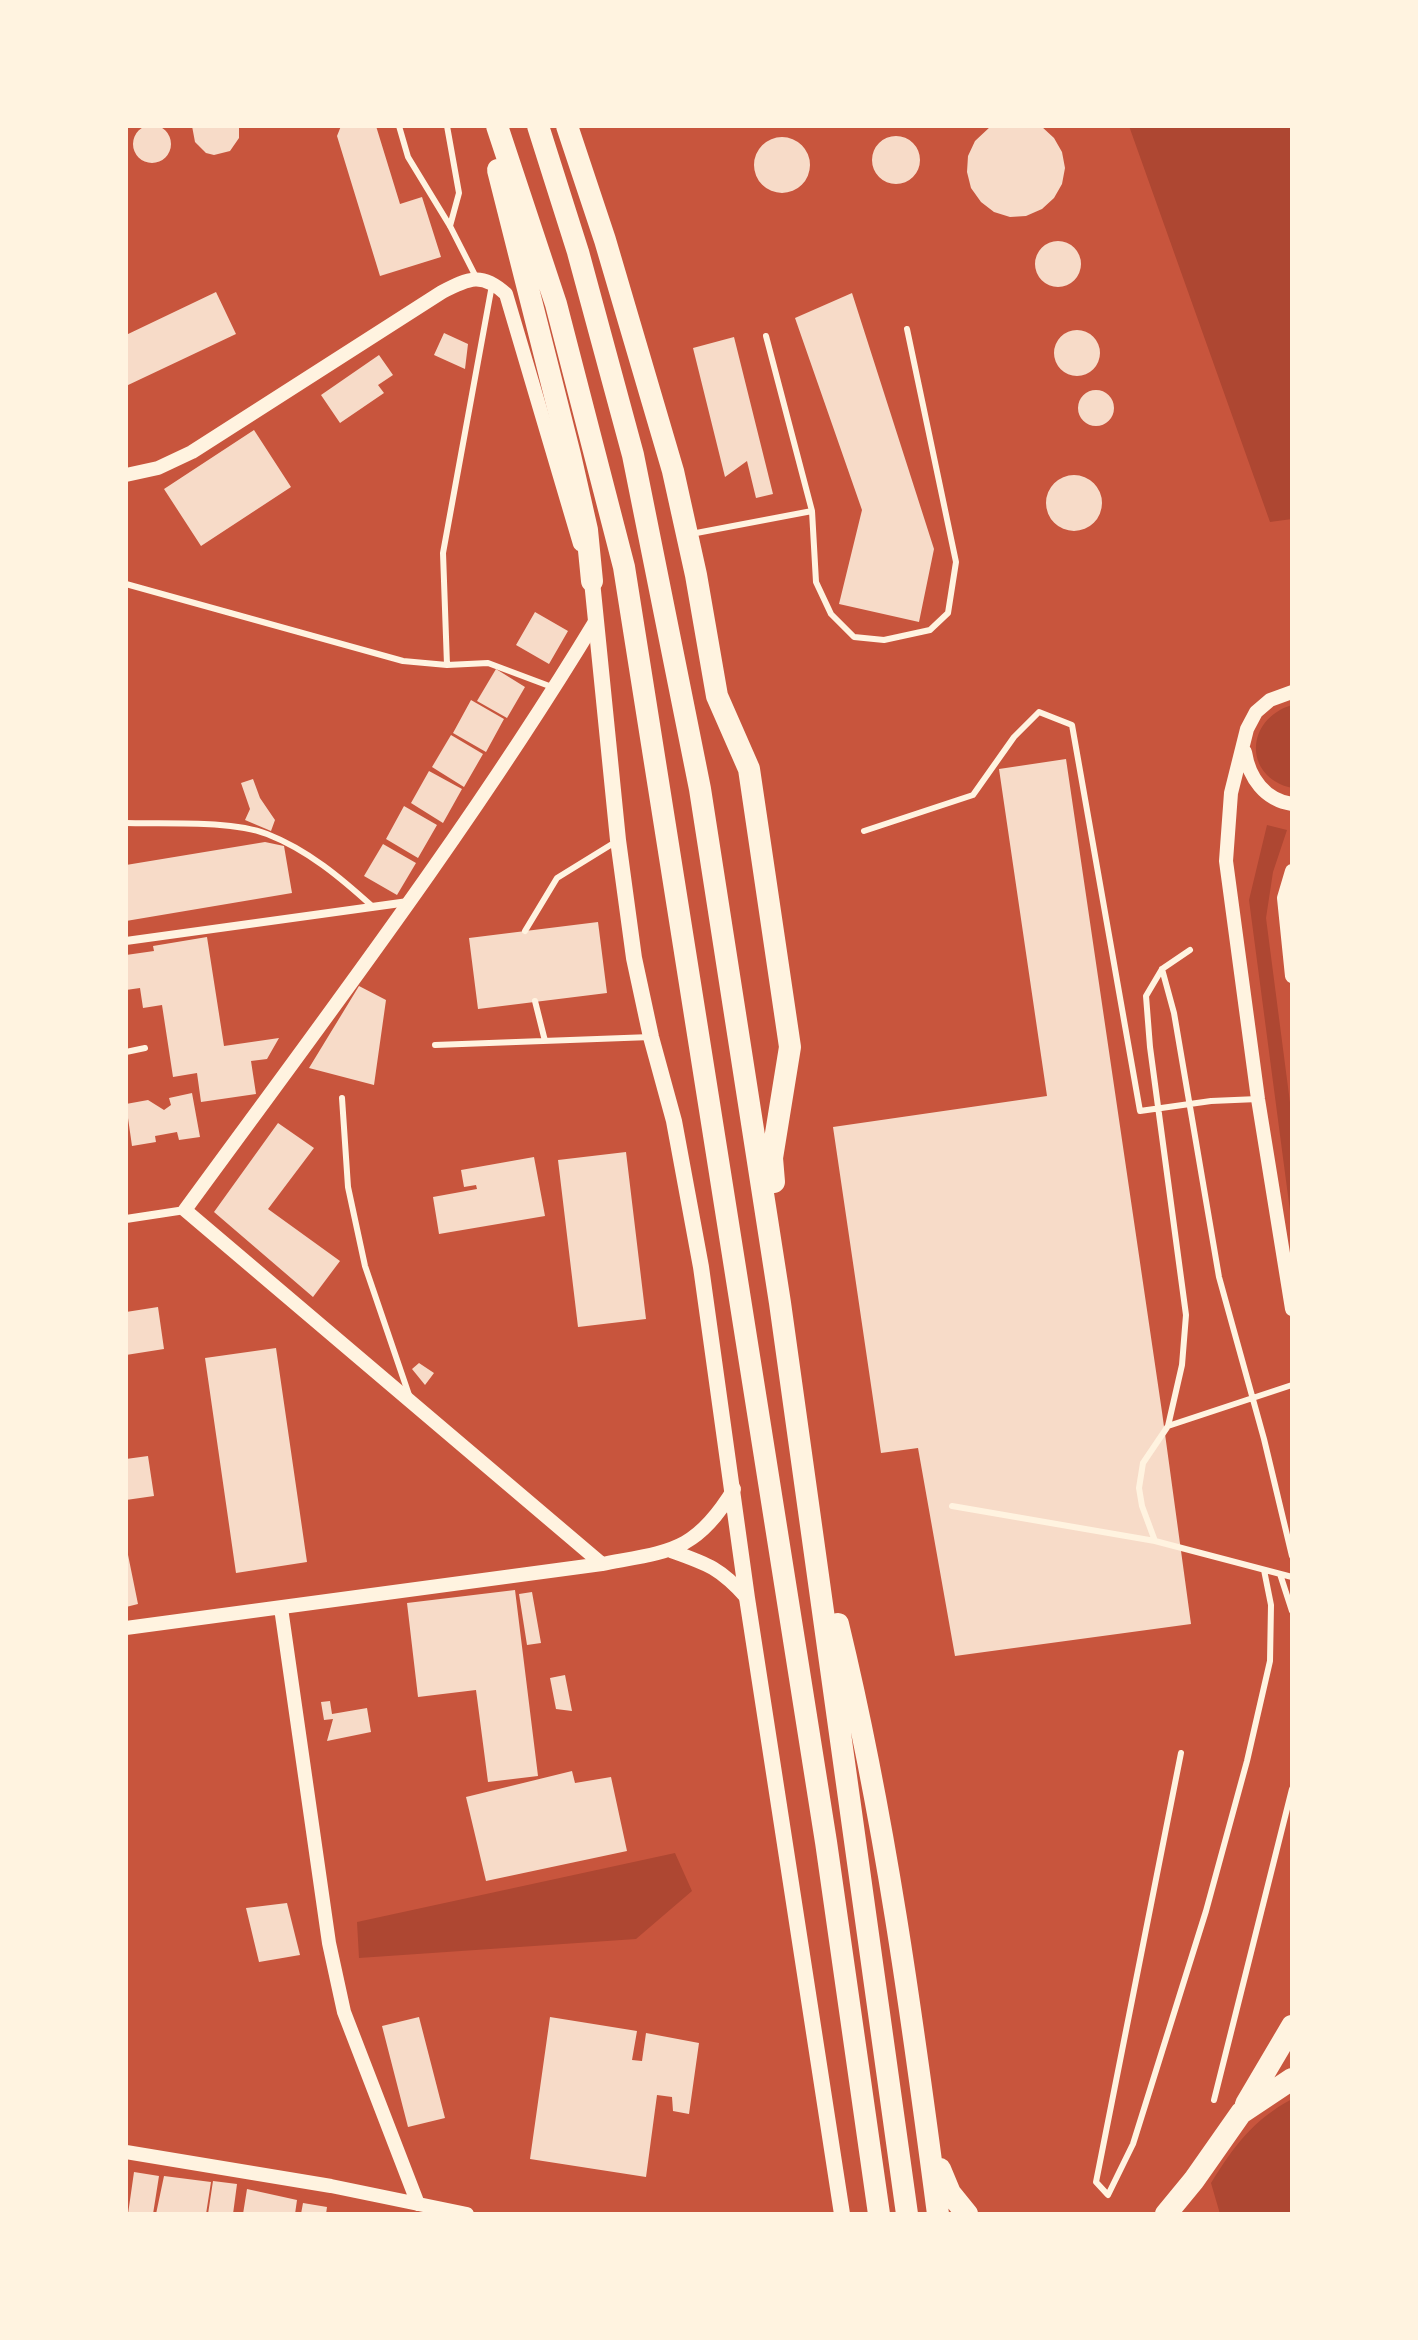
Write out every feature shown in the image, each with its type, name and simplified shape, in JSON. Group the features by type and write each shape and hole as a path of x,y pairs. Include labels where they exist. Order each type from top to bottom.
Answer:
{"highway":[{"path":"488,126 570,455 587,530 592,581"},
{"path":"497,126 556,304 624,567 826,1842 879,2214"},
{"path":"538,126 578,252 629,440 666,609 720,907 811,1519 907,2214"},
{"path":"567,126 605,240 673,471 717,696 749,769 790,1047 772,1158 780,1303"},
{"path":"811,1519 859,1710 888,1869 938,2214"},
{"path":"1166,2214 1241,2113 1292,2026"},
{"path":"1241,2113 1292,2079"},
{"path":"925,2131 950,2193 967,2214"}],"main road":[{"path":"592,581 618,840 634,958 674,1121 701,1267 747,1598 842,2214"}],"street":[{"path":"126,475 158,468 192,452 442,292 460,283 485,280 506,294 592,581"},
{"path":"126,1219 185,1210 409,902 555,688 596,620"},
{"path":"1292,692 1270,700 1256,712 1247,729 1231,793 1226,861 1258,1099 1292,1309"},
{"path":"1244,748 1247,766 1256,782 1269,795 1292,804"},
{"path":"1292,871 1284,898 1292,976"},
{"path":"126,941 409,902"},
{"path":"185,1210 602,1564"},
{"path":"126,1628 602,1564 671,1551 696,1537 721,1510 734,1489"},
{"path":"671,1551 701,1561 726,1575 747,1598"},
{"path":"281,1608 329,1943 344,2012 418,2204"},
{"path":"126,2152 467,2214"}],"lane":[{"path":"399,126 408,157 485,280 443,553 447,665"},
{"path":"447,126 459,193 450,226"},
{"path":"766,336 812,511 816,582 831,614 854,637 884,640 930,630 948,613 956,562 907,329"},
{"path":"687,535 812,511"},
{"path":"126,584 403,661 447,665 488,663 555,688"},
{"path":"864,831 973,795 1014,737 1039,712 1072,725 1140,1111 1211,1101 1258,1099"},
{"path":"126,823 211,824 266,833 328,867 373,907"},
{"path":"525,931 557,878 618,840"},
{"path":"1155,1541 1139,1488 1143,1463 1168,1426 1182,1365 1186,1315 1146,996 1162,969 1190,950"},
{"path":"1162,969 1174,1013 1219,1277 1264,1439 1292,1556"},
{"path":"535,1001 545,1041"},
{"path":"435,1045 651,1037"},
{"path":"126,1052 145,1048"},
{"path":"342,1098 348,1187 365,1266 412,1403"},
{"path":"1168,1426 1292,1385"},
{"path":"952,1506 1155,1541 1292,1577"},
{"path":"1181,1753 1096,2182 1108,2195 1133,2144 1206,1911 1247,1761 1270,1661 1271,1605 1264,1570"},
{"path":"1280,1574 1292,1611"},
{"path":"1214,2100 1292,1789"}],"shaded area":[{"path":"1129,126 1292,126 1292,519 1270,522"},
{"path":"1292,705 1292,788 1276,782 1265,772 1258,761 1256,748 1265,722 1276,712"},
{"path":"1267,825 1287,830 1273,872 1266,918 1292,1118 1292,1226 1249,900"},
{"path":"675,1853 692,1891 636,1939 359,1958 357,1922"},
{"path":"1292,2099 1292,2214 1220,2214 1211,2183 1255,2125"}],"building":[{"path":"152,125 165,131 171,144 165,157 152,163 139,157 133,144 139,131"},
{"path":"192,126 239,126 239,138 230,151 214,155 206,153 195,142"},
{"path":"341,126 376,126 400,204 422,197 441,257 380,276 337,136"},
{"path":"991,126 1041,126 1054,138 1062,152 1065,168 1062,184 1054,198 1042,209 1026,216 1010,217 994,212 981,202 971,188 967,172 968,156 975,141"},
{"path":"896,136 913,143 920,160 913,177 896,184 879,177 872,160 879,143"},
{"path":"782,137 802,145 810,165 802,185 782,193 762,185 754,165 762,145"},
{"path":"1058,241 1074,248 1081,264 1074,280 1058,287 1042,280 1035,264 1042,248"},
{"path":"216,292 236,334 126,386 126,335"},
{"path":"852,293 934,549 919,622 839,604 862,510 795,318"},
{"path":"1077,330 1093,337 1100,353 1093,369 1077,376 1061,369 1054,353 1061,337"},
{"path":"444,333 468,344 465,369 434,355"},
{"path":"734,337 773,494 756,498 747,461 725,477 693,348"},
{"path":"379,355 393,375 378,385 384,393 340,423 321,395"},
{"path":"1096,390 1109,395 1114,408 1109,421 1096,426 1083,421 1078,408 1083,395"},
{"path":"254,430 291,487 201,546 164,489"},
{"path":"1074,475 1094,483 1102,503 1094,523 1074,531 1054,523 1046,503 1054,483"},
{"path":"535,612 568,631 549,664 516,645"},
{"path":"496,669 525,687 507,718 477,701"},
{"path":"471,700 504,719 486,752 453,733"},
{"path":"451,735 483,754 464,787 432,767"},
{"path":"1066,759 1191,1624 955,1656 918,1448 881,1453 833,1127 1047,1096 999,769"},
{"path":"429,771 462,789 443,823 411,803"},
{"path":"253,779 260,798 275,820 271,831 245,820 250,809 241,783"},
{"path":"404,806 437,825 418,858 386,839"},
{"path":"265,842 284,846 292,893 126,921 126,865"},
{"path":"383,844 416,863 397,895 364,876"},
{"path":"598,922 607,993 478,1009 469,938"},
{"path":"207,937 224,1046 279,1038 267,1059 251,1061 256,1094 201,1102 197,1073 173,1077 162,1005 143,1008 140,988 126,990 126,955 154,951 153,946"},
{"path":"359,986 386,1000 374,1085 309,1068"},
{"path":"192,1093 200,1137 179,1140 177,1132 155,1136 156,1142 132,1146 126,1104 148,1100 164,1110 171,1105 169,1098"},
{"path":"278,1123 314,1148 268,1209 340,1261 313,1297 214,1212"},
{"path":"626,1152 646,1319 578,1327 558,1160"},
{"path":"534,1157 545,1216 439,1234 433,1197 477,1189 476,1185 464,1187 461,1170"},
{"path":"158,1307 164,1349 126,1355 126,1312"},
{"path":"276,1348 307,1562 236,1573 205,1358"},
{"path":"419,1363 434,1373 425,1385 412,1369"},
{"path":"148,1456 154,1496 126,1500 126,1459"},
{"path":"126,1551 138,1604 126,1607"},
{"path":"515,1590 538,1776 488,1782 476,1690 418,1697 407,1603"},
{"path":"532,1592 541,1643 527,1645 519,1594"},
{"path":"565,1675 572,1711 556,1709 550,1678"},
{"path":"330,1701 332,1714 367,1708 371,1732 327,1741 333,1719 324,1720 321,1702"},
{"path":"572,1771 575,1783 611,1777 627,1851 486,1881 466,1797"},
{"path":"287,1903 300,1955 259,1962 246,1908"},
{"path":"419,2017 445,2118 408,2127 382,2026"},
{"path":"550,2017 637,2031 632,2060 642,2061 646,2033 699,2043 689,2114 673,2111 672,2097 657,2095 646,2177 530,2159"},
{"path":"134,2172 159,2176 153,2214 128,2214"},
{"path":"164,2176 211,2182 206,2214 156,2214"},
{"path":"213,2181 237,2184 233,2214 208,2214"},
{"path":"247,2189 297,2200 295,2214 243,2214"},
{"path":"303,2203 327,2207 326,2214 301,2214"}]}
